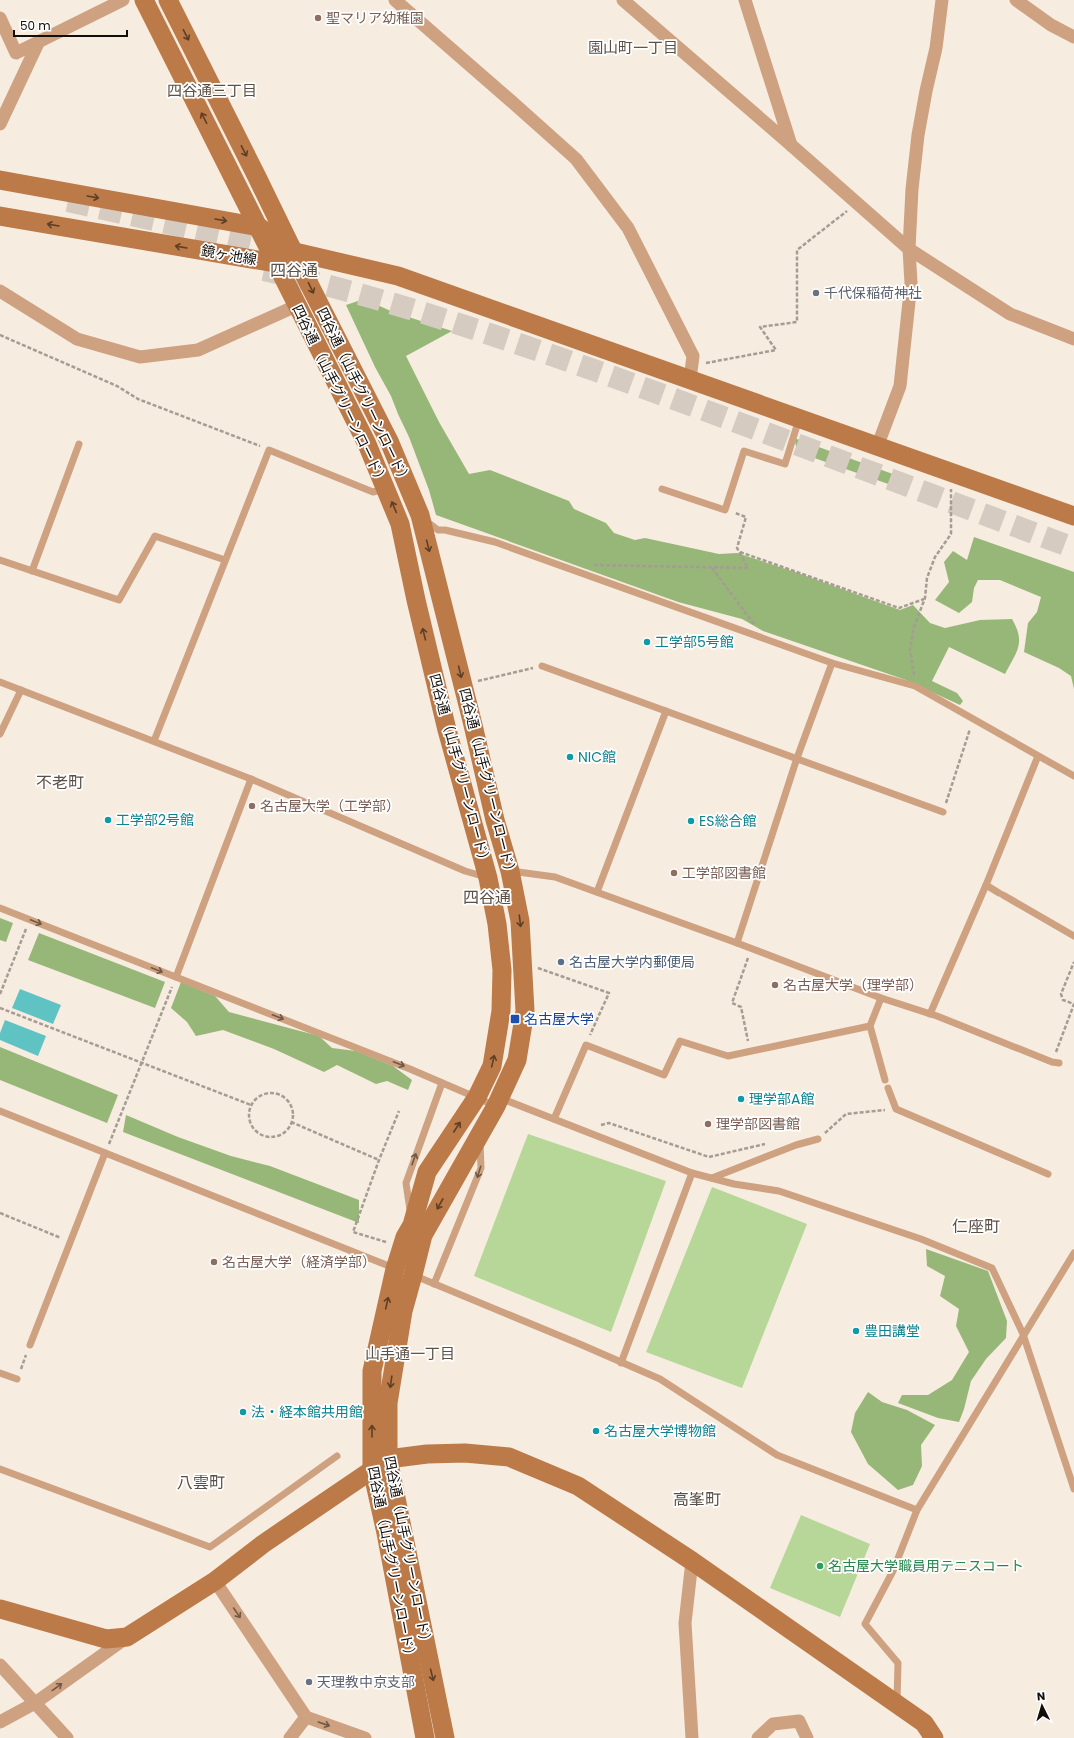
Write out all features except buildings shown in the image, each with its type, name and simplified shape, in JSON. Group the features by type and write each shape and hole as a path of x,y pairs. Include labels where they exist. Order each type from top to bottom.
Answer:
{"street":[{"path":"0,18 16,53 123,0"},
{"name":"四谷通 （山手グリーンロード）","path":"144,0 259,228 296,306 367,444 400,524 416,600 446,723 488,878 498,924 502,970 501,1011 492,1066 477,1097 427,1172 412,1225 402,1248 404,1272 372,1372 372,1470 386,1533 419,1714 425,1738"},
{"name":"四谷通（山手グリーンロード）","path":"168,0 389,441 420,516 473,725 495,820 510,871 520,921 526,1010 517,1060 498,1102 423,1235 404,1272 403,1310 388,1403 388,1459 445,1738"},
{"path":"395,0 511,100 576,159 628,228 693,356 691,372"},
{"path":"623,0 909,249 1010,314 1074,339"},
{"path":"745,0 791,145"},
{"path":"877,447 900,386 911,283 909,249 912,189 918,136 936,48 942,0"},
{"path":"1016,0 1051,25 1074,37"},
{"path":"0,124 39,42"},
{"name":"鏡ヶ池線","path":"0,180 259,228 295,252 275,263 0,216"},
{"path":"295,252 398,276 535,326 691,372 800,419 1074,516"},
{"path":"0,291 77,338 140,357 198,350 296,306"},
{"path":"0,1722 35,1703 127,1637 215,1581 263,1544 388,1459 427,1454 466,1453 508,1457 578,1486 692,1561 924,1723 934,1738"},
{"path":"692,1561 685,1623 692,1738"},
{"path":"215,1581 306,1717 365,1738"},
{"path":"0,1608 106,1639 127,1637"},
{"path":"0,1665 68,1738"},
{"path":"290,1738 306,1717"},
{"path":"758,1738 773,1724 799,1721 807,1738"}],"lane":[{"path":"662,489 725,510 744,451 785,464 800,419"},
{"path":"32,571 79,444"},
{"path":"154,742 269,450 373,492 386,489"},
{"path":"420,516 438,530 445,530 495,542 764,637 832,663 915,686 1074,776"},
{"path":"0,560 119,600 155,536 225,560"},
{"path":"737,943 797,758 832,663"},
{"path":"542,666 943,812"},
{"path":"0,682 251,779 466,871 488,878"},
{"path":"0,734 21,690"},
{"path":"596,892 666,710"},
{"path":"930,1014 986,885 1038,756"},
{"path":"176,977 251,779"},
{"path":"510,871 555,877 751,948 881,998 930,1014 1055,1063"},
{"path":"986,885 1074,936"},
{"path":"0,908 403,1066 477,1097 554,1119 692,1173 734,1184 779,1191 921,1239 992,1268 1023,1334 1074,1489"},
{"path":"881,998 870,1026 885,1080"},
{"path":"554,1119 586,1045 664,1075 680,1041 728,1056 870,1026"},
{"path":"412,1225 406,1182 442,1083"},
{"path":"888,1088 896,1109 1048,1174"},
{"path":"0,1110 434,1284 660,1379 777,1455 917,1510"},
{"path":"434,1284 481,1168 480,1133"},
{"path":"711,1178 796,1145 818,1139"},
{"path":"30,1345 105,1153"},
{"path":"621,1363 692,1173"},
{"path":"897,1704 898,1663 865,1624 893,1571 917,1510 1023,1334 1074,1253"},
{"path":"0,1372 17,1379"},
{"path":"0,1469 210,1547 337,1456"}],"path":[{"path":"691,372 776,350 760,327 797,322 797,250 857,204"},
{"path":"0,335 117,386 138,399 269,450"},
{"path":"915,686 910,650 914,627 925,598 927,578 935,557 951,534 951,485"},
{"path":"590,565 748,568 737,548 746,517 725,510"},
{"path":"739,552 899,608 925,598"},
{"path":"712,568 764,637"},
{"path":"476,681 542,666"},
{"path":"943,812 974,719"},
{"path":"0,994 30,919"},
{"path":"750,1051 741,1007 732,1003 751,948"},
{"path":"1055,1063 1074,1004 1063,1000 1062,994 1074,962"},
{"path":"537,967 609,993 586,1045"},
{"path":"105,1153 176,977"},
{"path":"0,1008 251,1105"},
{"path":"274,1093 281,1095 291,1105 293,1111 291,1122 285,1131 278,1135 271,1137 263,1136 256,1132 251,1126 249,1119 251,1105 260,1095 274,1093"},
{"path":"818,1139 846,1114 896,1109"},
{"path":"399,1111 379,1160 353,1232 402,1248"},
{"path":"291,1122 379,1160"},
{"path":"590,1133 593,1127 609,1123 709,1157 767,1144"},
{"path":"0,1213 70,1242"},
{"path":"17,1379 30,1345"}],"green space":[{"path":"364,299 393,312 452,331 406,356 439,422 469,474 490,470 569,501 574,509 606,523 614,533 635,540 645,538 719,554 737,553 795,572 900,610 913,605 930,623 945,628 980,620 1012,619 1016,627 1019,641 1016,653 1005,674 949,647 932,681 957,693 963,701 960,705 906,680 763,631 742,619 678,602 436,515 429,490 409,437 391,396 375,367 346,305"},
{"path":"794,438 890,473 907,481 894,486 803,454 797,450"},
{"path":"974,537 1074,572 1074,689 1071,676 1059,668 1024,652 1028,623 1037,612 1041,597 1000,580 978,580 974,588 972,602 959,613 935,600 949,582 944,562 953,551 967,560"},
{"path":"0,918 13,923 6,942 0,940"},
{"path":"39,933 165,982 155,1008 28,960"},
{"path":"181,982 215,996 229,1012 319,1036 332,1048 356,1051 393,1066 412,1080 408,1090 387,1081 376,1084 337,1065 324,1072 274,1049 223,1030 196,1036 187,1022 171,1008"},
{"path":"0,1047 118,1095 107,1123 0,1080"},
{"path":"126,1115 178,1137 231,1156 270,1166 359,1200 359,1223 123,1132"},
{"path":"528,1134 666,1181 611,1332 474,1276"},
{"path":"712,1187 807,1224 742,1388 646,1352"},
{"path":"926,1249 988,1271 1007,1321 1006,1338 986,1359 971,1381 959,1422 938,1418 898,1403 902,1395 928,1395 952,1380 969,1352 956,1326 959,1309 940,1296 945,1276 927,1266"},
{"path":"868,1392 882,1402 907,1410 935,1425 921,1445 922,1466 913,1485 898,1490 868,1464 851,1432 855,1413"},
{"name":"名古屋大学職員用テニスコート","path":"801,1515 870,1544 840,1617 770,1588"}],"water":[{"path":"20,989 61,1005 53,1024 12,1008"},
{"path":"5,1020 46,1036 38,1056 0,1040 0,1033"}],"tunnel":[{"path":"68,201 284,249"},
{"path":"264,270 357,293 540,351 1074,548"}],"place":[{"name":"聖マリア幼稚園","path":"318,18"},
{"name":"千代保稲荷神社","path":"816,293"},
{"name":"工学部5号館","path":"647,642"},
{"name":"NIC館","path":"570,757"},
{"name":"名古屋大学（工学部）","path":"252,806"},
{"name":"工学部2号館","path":"108,820"},
{"name":"ES総合館","path":"691,821"},
{"name":"工学部図書館","path":"674,873"},
{"name":"名古屋大学内郵便局","path":"561,962"},
{"name":"名古屋大学（理学部）","path":"775,985"},
{"name":"名古屋大学","path":"515,1019"},
{"name":"理学部A館","path":"741,1099"},
{"name":"理学部図書館","path":"708,1124"},
{"name":"名古屋大学（経済学部）","path":"214,1262"},
{"name":"豊田講堂","path":"856,1331"},
{"name":"法・経本館共用館","path":"243,1412"},
{"name":"名古屋大学博物館","path":"596,1431"},
{"name":"名古屋大学職員用テニスコート","path":"820,1566"},
{"name":"天理教中京支部","path":"309,1682"}],"district":[{"name":"園山町一丁目","path":"633,48"},
{"name":"四谷通三丁目","path":"212,91"},
{"name":"四谷通","path":"294,270"},
{"name":"不老町","path":"60,782"},
{"name":"四谷通","path":"487,897"},
{"name":"仁座町","path":"976,1226"},
{"name":"山手通一丁目","path":"410,1354"},
{"name":"八雲町","path":"201,1482"},
{"name":"高峯町","path":"697,1499"}]}
